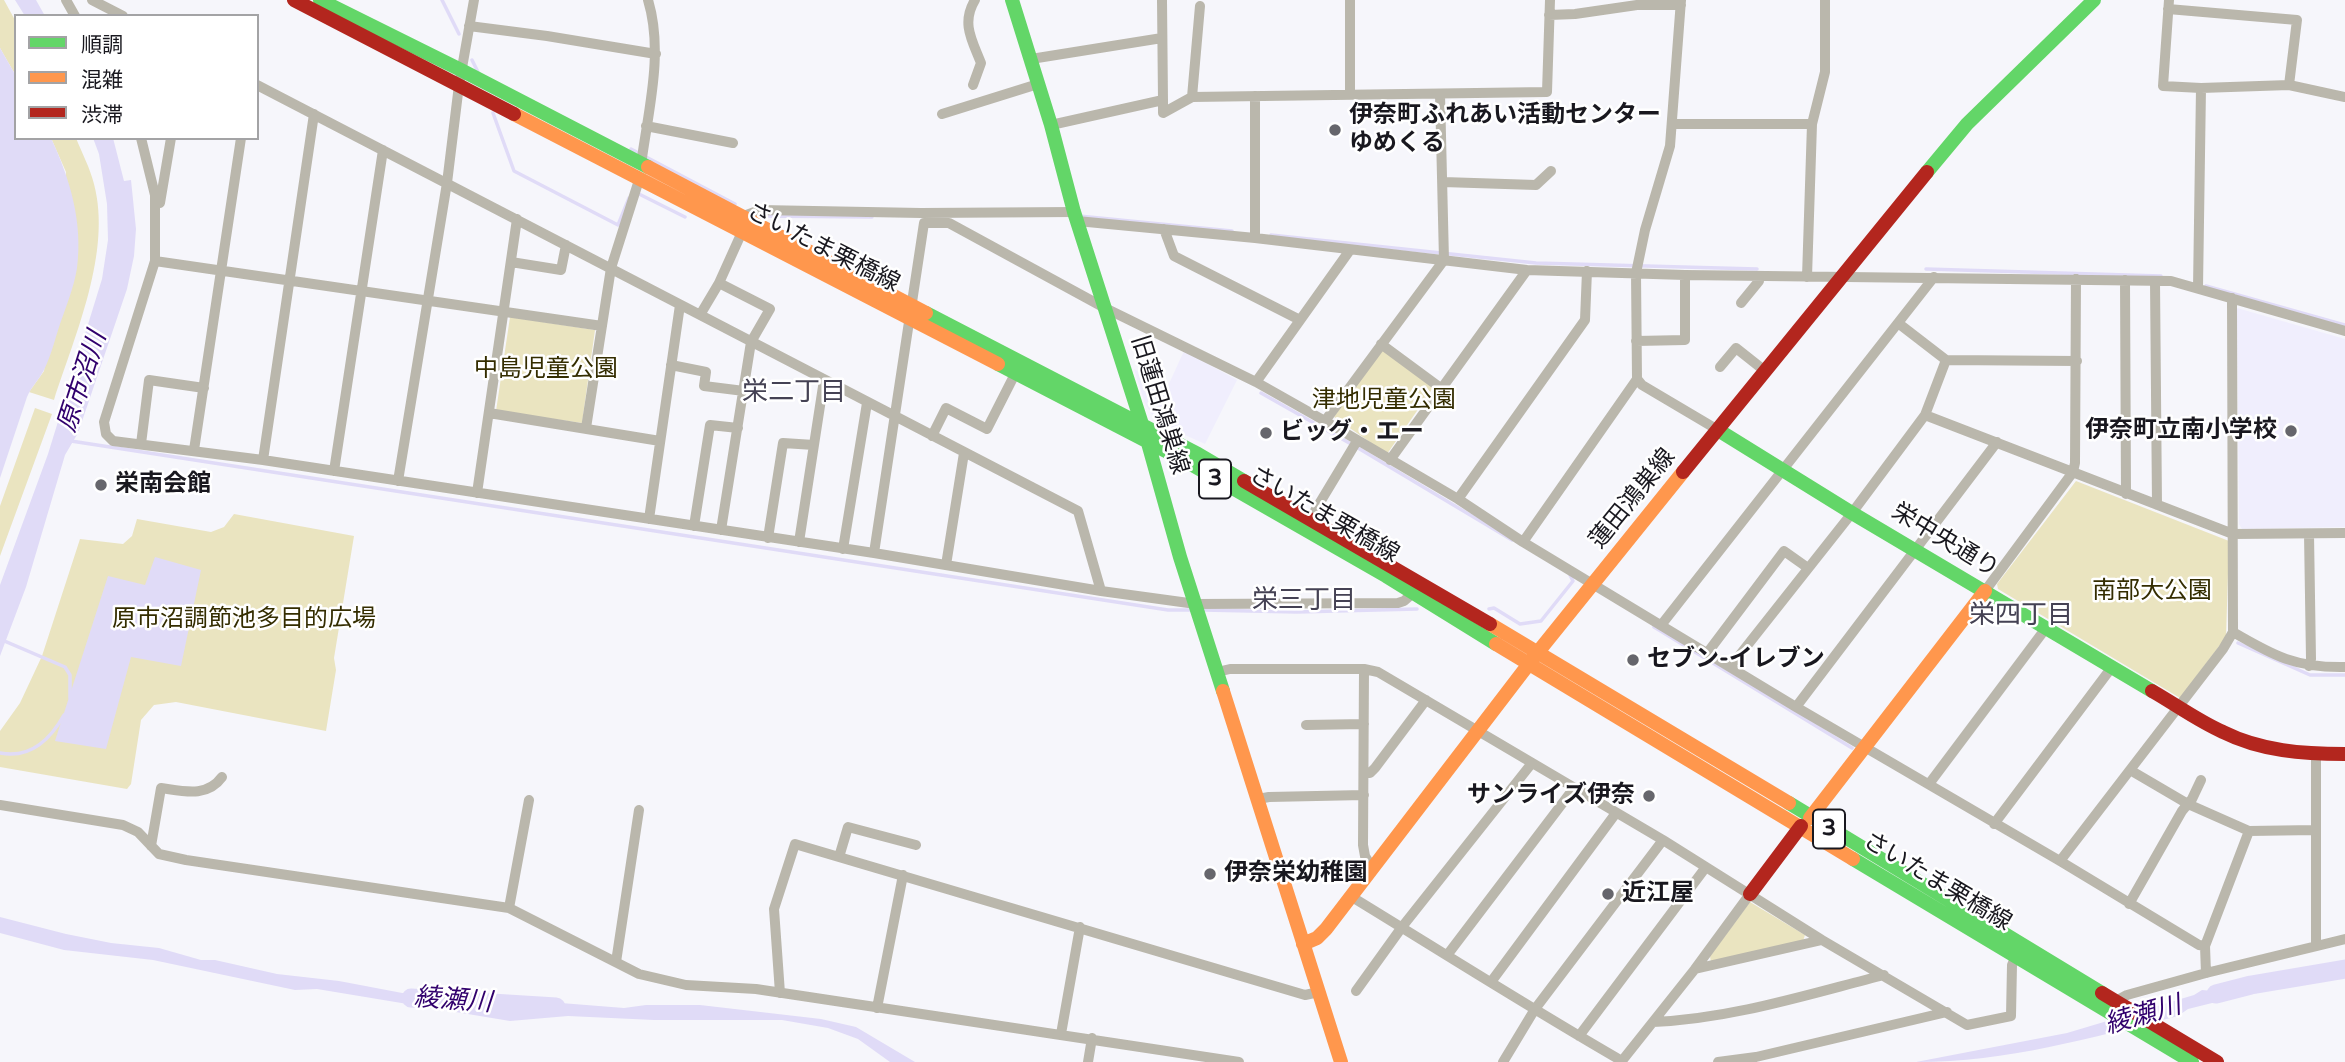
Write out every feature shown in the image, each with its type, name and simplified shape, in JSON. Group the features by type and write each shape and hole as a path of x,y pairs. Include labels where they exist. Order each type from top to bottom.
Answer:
{"main road":[{"name":"さいたま栗橋線","path":"293,0 642,165 1187,462 1387,576 1528,664 1806,822 2114,1006 2145,1034 2192,1062"},
{"name":"さいたま栗橋線","path":"320,0 460,78 636,188 742,232 909,310"},
{"name":"旧蓮田鴻巣線","path":"1012,0 1076,217 1148,443 1180,557 1303,944"},
{"name":"蓮田鴻巣線","path":"1303,944 1317,938 1352,897 1528,664 1966,124 2094,0"},
{"name":"さいたま栗橋線","path":"1018,368 1142,424 1310,519 1538,652 2016,956 2162,1029 2217,1062"},
{"name":"栄中央通り","path":"1718,430 1852,513 2222,732 2253,745 2284,752 2345,754"},
{"path":"1749,894 1985,591"},
{"path":"1303,944 1341,1062"}],"street":[{"path":"92,0 119,14"},
{"path":"398,481 474,0"},
{"path":"642,165 656,54 655,23 648,0"},
{"path":"973,85 981,63 969,32 967,12 975,0"},
{"path":"1162,0 1163,113 1192,97 1547,92 1549,0"},
{"path":"1350,0 1350,94"},
{"path":"1807,277 1812,124 1825,72 1825,0"},
{"path":"1523,542 1637,379 1636,273 1645,230 1670,146 1681,3 1637,5 1575,15 1549,15"},
{"path":"2289,85 2297,20 2168,4 2163,86 2201,88 2289,85 2345,97"},
{"path":"1192,97 1200,6"},
{"path":"469,26 656,54"},
{"path":"1031,59 1162,38"},
{"path":"942,114 1038,84"},
{"path":"259,86 1078,511 1101,591"},
{"path":"2198,288 2201,88"},
{"path":"1325,421 1444,260 1440,94"},
{"path":"1255,96 1255,238"},
{"path":"1051,125 1163,100"},
{"path":"264,460 314,114"},
{"path":"1673,124 1812,124"},
{"path":"646,126 733,142"},
{"path":"141,140 155,195 155,261 104,422 106,434 113,440 264,460 874,553 1198,610 1398,603 1412,594"},
{"path":"156,229 171,140"},
{"path":"194,450 241,140"},
{"path":"334,471 383,150"},
{"path":"1443,182 1536,185 1551,171"},
{"path":"586,428 611,268 636,188"},
{"path":"740,217 760,211 935,218 1076,217 1527,270 1685,275 2171,281 2345,331"},
{"path":"874,553 924,223 935,218 949,223 1105,308 1256,382 1325,421 1458,499 1523,542 1863,747 2199,945 2205,946"},
{"path":"477,494 517,219"},
{"path":"1164,229 1174,256 1300,320"},
{"path":"700,315 719,283 742,232"},
{"path":"511,262 561,270 566,245"},
{"path":"1256,382 1350,250"},
{"path":"155,261 602,326"},
{"path":"1390,460 1527,270"},
{"path":"1458,499 1585,320 1587,271"},
{"path":"1636,341 1685,340 1685,275"},
{"path":"1741,303 1759,281 1759,276"},
{"path":"1662,624 1934,277"},
{"path":"1985,591 2073,472 2077,279"},
{"path":"2125,280 2126,494"},
{"path":"2154,281 2157,505"},
{"path":"719,283 770,309 751,342 722,530"},
{"path":"2060,861 2223,649 2233,632 2232,298"},
{"path":"649,519 680,305"},
{"path":"1898,323 1946,360 2077,361"},
{"path":"1381,344 1442,389"},
{"path":"1720,367 1736,348 1765,371"},
{"path":"1731,666 1852,513 1925,415 1946,360"},
{"path":"671,365 706,372 704,386 744,391"},
{"path":"932,436 946,408 987,429 1018,368"},
{"path":"1637,379 1642,385 1718,430"},
{"path":"141,444 149,380 204,388"},
{"path":"799,542 824,380"},
{"path":"843,549 867,403"},
{"path":"489,413 660,440"},
{"path":"1925,415 2233,534 2345,533"},
{"path":"694,526 710,425 738,428"},
{"path":"1310,519 1357,441"},
{"path":"1796,707 1997,442"},
{"path":"768,538 783,443 814,444"},
{"path":"946,565 964,453"},
{"path":"2309,534 2309,666"},
{"path":"1708,652 1784,551 1808,568"},
{"path":"1929,784 2046,628"},
{"path":"2233,632 2292,663 2345,667"},
{"path":"1994,824 2112,667"},
{"path":"1217,672 1230,669 1378,671 1967,1025 2011,1016 2012,965 2016,956"},
{"path":"1364,669 1363,845 1365,856 1373,869"},
{"path":"1364,773 1370,773 1375,768 1426,700"},
{"path":"1306,725 1364,724"},
{"path":"2316,754 2316,946"},
{"path":"1356,991 1402,927 1532,763"},
{"path":"2130,770 2188,804 2249,831 2315,830"},
{"path":"151,846 161,788 198,793 218,784 222,777"},
{"path":"2129,904 2192,799 2201,779"},
{"path":"1448,954 1574,788"},
{"path":"1258,799 1364,795"},
{"path":"509,908 529,800"},
{"path":"0,804 123,825 138,832 159,853 186,860 509,908 639,974 686,985 756,989 1239,1062"},
{"path":"615,962 639,810"},
{"path":"1491,982 1616,813"},
{"path":"839,857 848,827 916,845"},
{"path":"2206,972 2205,946 2249,831"},
{"path":"1503,1062 1535,1009 1663,840"},
{"path":"780,993 774,909 794,844 1305,995 1319,992"},
{"path":"1579,1036 1706,867"},
{"path":"877,1008 903,875"},
{"path":"1352,897 1621,1061 1695,969 1749,894"},
{"path":"1061,1034 1080,927"},
{"path":"2114,1006 2127,995 2206,972 2345,939"},
{"path":"1695,969 1822,940"},
{"path":"1653,1021 1683,1021 1755,1007 1884,975"},
{"path":"1718,1062 1755,1057 1947,1012"},
{"path":"1088,1062 1092,1038"}],"shaded area":[{"name":"伊奈町立南小学校","path":"2237,308 2345,339 2345,527 2242,529 2239,524"},
{"path":"1184,351 1237,380 1205,444 1158,423 1145,404 1134,369 1167,388"}],"green space":[{"path":"0,0 4,0 14,18 14,72 0,48"},
{"path":"52,140 77,140 94,184 98,237 89,293 54,400 29,392 44,371 66,172"},
{"name":"中島児童公園","path":"510,317 595,330 582,423 496,411"},
{"name":"津地児童公園","path":"1382,348 1435,385 1387,454 1334,417"},
{"path":"35,408 52,414 0,556 0,506"},
{"name":"南部大公園","path":"2076,481 2229,541 2226,637 2180,698 1998,589 1997,584"},
{"name":"原市沼調節池多目的広場","path":"234,514 354,536 334,658 336,670 326,731 176,702 154,705 141,720 131,784 127,789 0,767 0,731 20,703 42,656 80,539 123,544 132,536 137,519 211,532 224,527"},
{"path":"1750,902 1805,935 1803,941 1711,963 1710,956"}],"water":[{"path":"15,0 36,0 44,14 24,14"},
{"path":"0,48 14,72 14,140 52,140 73,201 78,251 74,282 51,353 27,397 0,478"},
{"name":"原市沼川","path":"94,140 114,140 124,181 131,180 136,229 134,256 127,289 78,433 65,455 26,587 0,656 0,585 48,454 102,279 108,240 107,204 99,154"},
{"path":"155,557 201,570 181,666 131,657 106,749 55,741 108,576 145,585"},
{"path":"0,917 111,943 159,948 201,960 215,960 277,974 339,981 455,1003 561,1003 624,1008 646,1005 700,1005 821,1019 856,1027 915,1062 890,1062 858,1039 828,1028 782,1020 654,1020 568,1016 510,1021 317,989 295,990 153,960 64,950 0,933"},
{"path":"2239,985 2244,995 2188,1009 2178,1016 2080,1040 1983,1058 1916,1062 2067,1033 2194,995 2202,990 2213,991"}],"waterway":[{"path":"442,0 459,34"},
{"path":"472,60 478,72"},
{"path":"493,113 514,171 618,225 629,198"},
{"path":"631,149 735,204"},
{"path":"637,193 685,217"},
{"path":"758,216 872,217"},
{"path":"1079,216 1232,231"},
{"path":"1271,235 1536,263 1757,269"},
{"path":"1926,269 2161,276"},
{"path":"2206,286 2345,325"},
{"path":"1261,393 1351,444"},
{"name":"原市沼川","path":"71,441 1168,610 1192,610"},
{"path":"1358,448 1512,540"},
{"path":"1489,609 1494,608 1520,624 1541,621 1573,581 1570,575"},
{"path":"1203,610 1297,612 1417,609"},
{"path":"1654,627 1852,748"},
{"path":"0,639 65,667 70,675 70,698"},
{"path":"2238,643 2310,675 2345,675"},
{"path":"0,753 21,753 38,746 46,740 64,715"},
{"name":"綾瀬川","path":"2216,994 2251,985 2345,969"},
{"name":"綾瀬川","path":"411,998 556,1007"}],"traffic: fast":[{"path":"320,0 648,167"},
{"path":"1012,0 1051,125 1074,212 1223,691"},
{"path":"1927,172 1967,124 2094,0"},
{"path":"926,313 1198,454 1244,481"},
{"path":"998,364 1187,462 1386,576 1496,644"},
{"path":"1718,430 2152,691"},
{"path":"1789,803 2102,993"},
{"path":"1853,859 2192,1062"}],"traffic: slow":[{"path":"514,114 998,364"},
{"path":"648,167 926,313"},
{"path":"1303,944 1317,938 1326,929 1538,652 1683,472"},
{"path":"1810,818 1985,591"},
{"path":"1490,624 1789,803"},
{"path":"1496,644 1853,859"},
{"path":"1223,691 1341,1062"}],"traffic: jam":[{"path":"294,0 514,114"},
{"path":"1683,472 1927,172"},
{"path":"1244,481 1490,624"},
{"path":"2152,691 2214,728 2252,743 2298,752 2345,754"},
{"path":"1750,894 1801,826"},
{"path":"2102,993 2217,1062"}],"place":[{"name":"伊奈町ふれあい活動センター ゆめくる","path":"1335,130"},
{"name":"伊奈町立南小学校","path":"2291,431"},
{"name":"ビッグ・エー","path":"1266,433"},
{"name":"栄南会館","path":"101,485"},
{"name":"セブン-イレブン","path":"1633,660"},
{"name":"サンライズ伊奈","path":"1649,796"},
{"name":"伊奈栄幼稚園","path":"1210,874"},
{"name":"近江屋","path":"1608,894"}],"district":[{"name":"栄二丁目","path":"794,393"},
{"name":"栄三丁目","path":"1304,601"},
{"name":"栄四丁目","path":"2021,616"}]}
